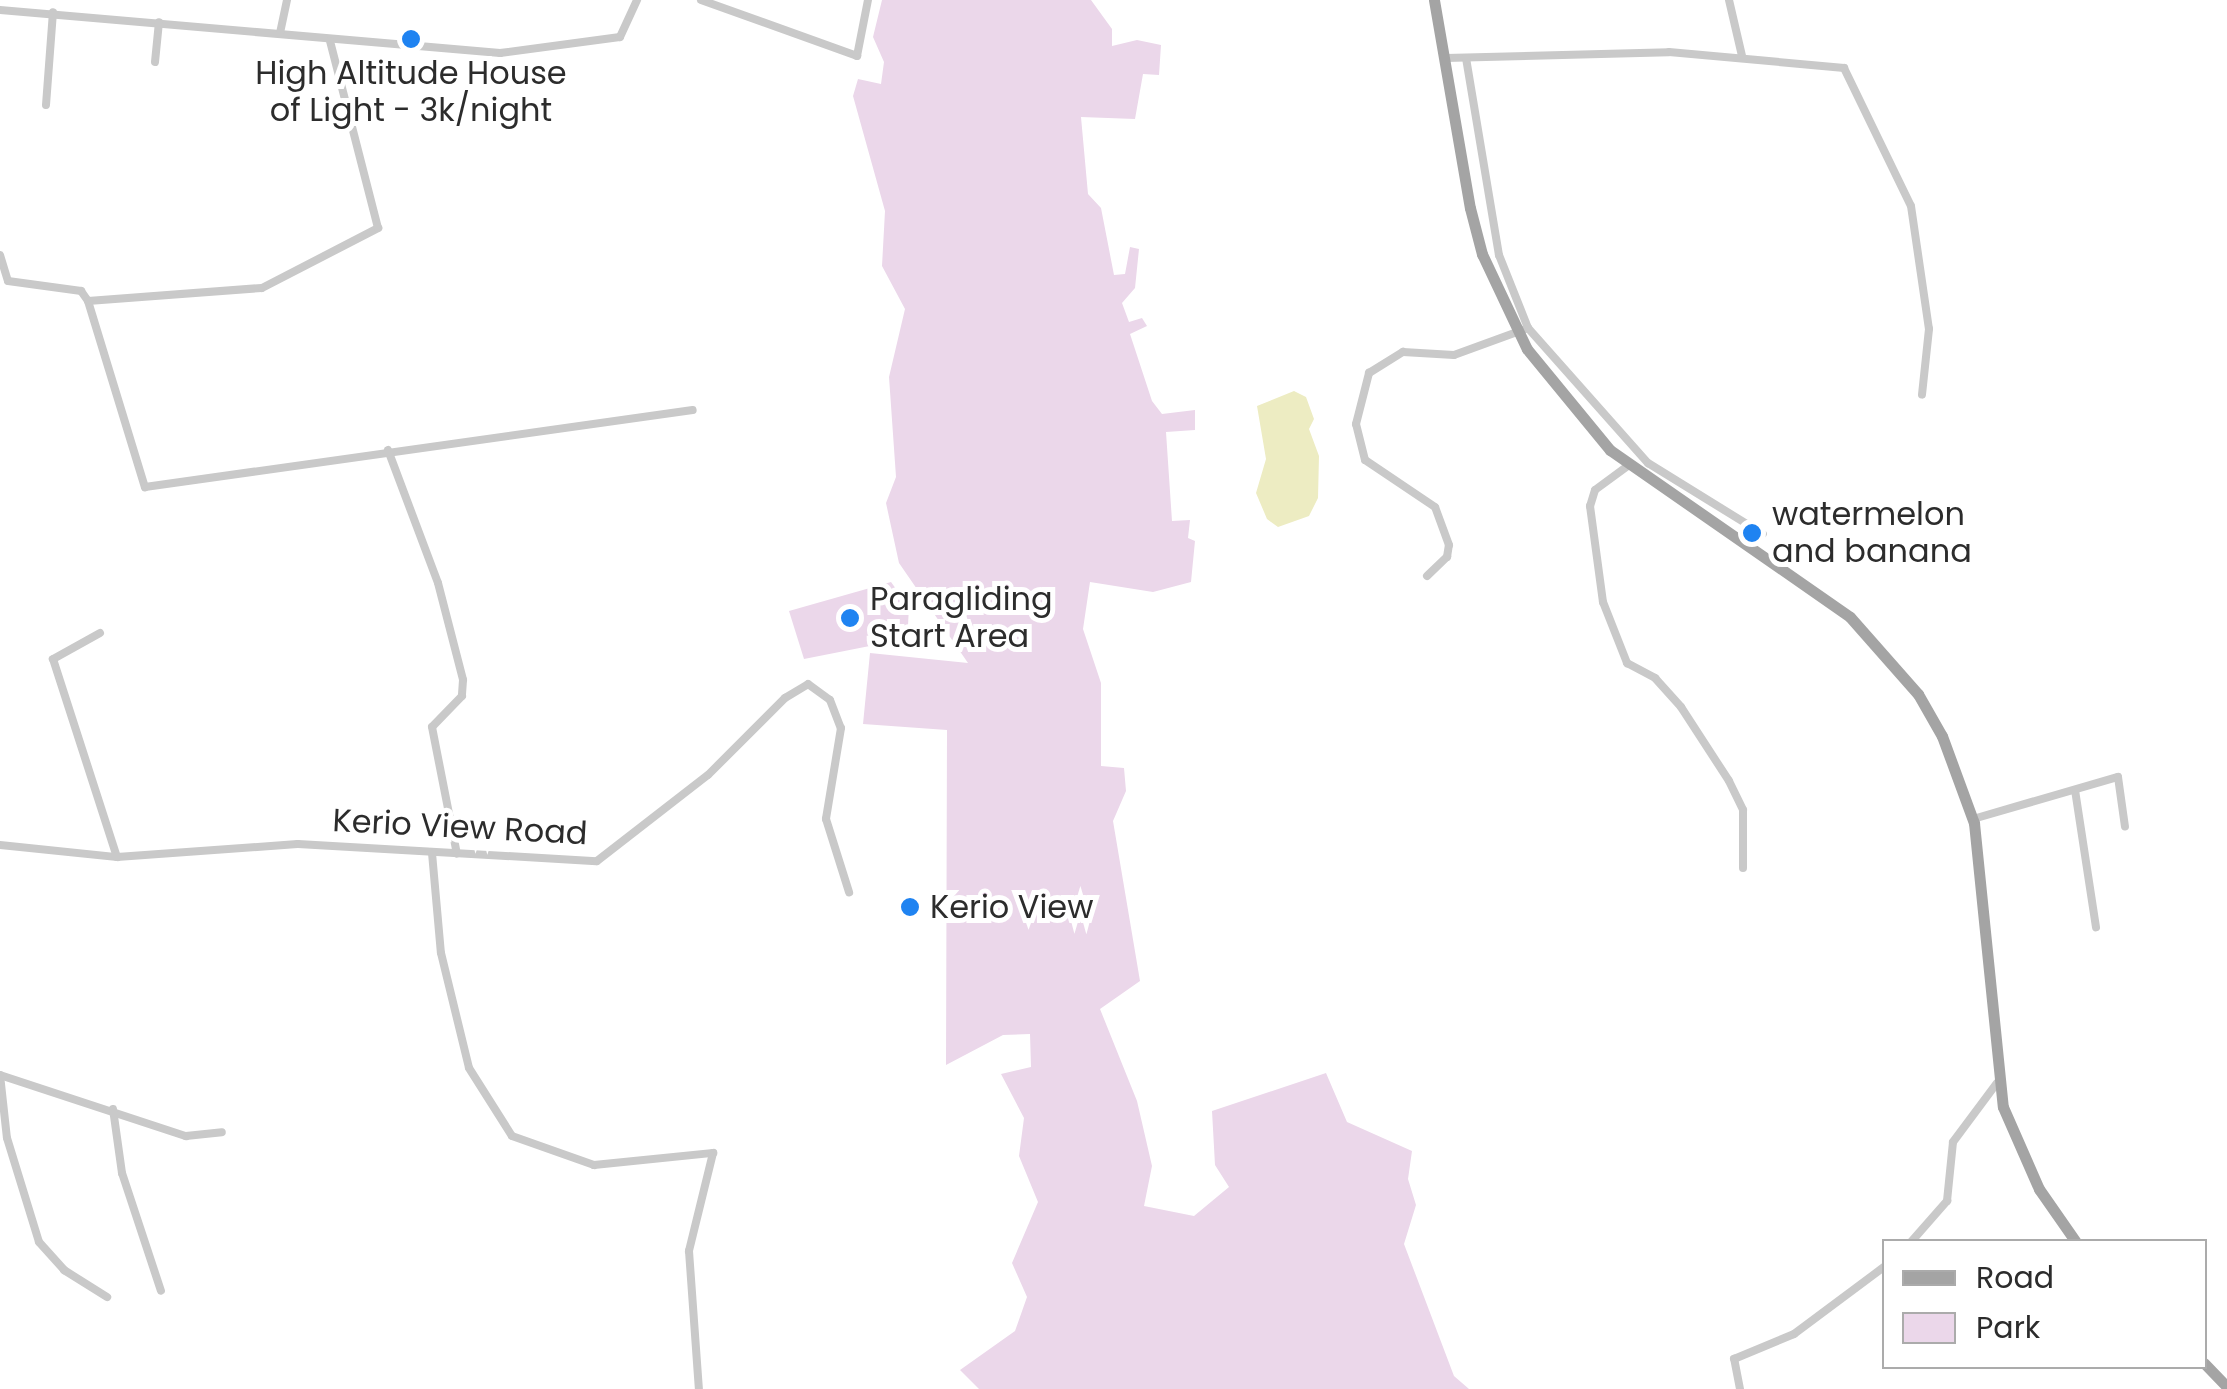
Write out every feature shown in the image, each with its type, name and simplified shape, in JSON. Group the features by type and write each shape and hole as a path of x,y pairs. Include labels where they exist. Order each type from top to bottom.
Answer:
{"main road":[{"path":"1434,0 1470,208 1522,330 1562,398 1629,464 1850,617 1918,694 1942,736 1972,819 1997,1083 2013,1140 2074,1239"},
{"path":"2207,1367 2227,1387"}],"street":[{"path":"1,0 0,9 500,53 570,47 574,38 620,37 637,0"},
{"path":"280,33 287,0"},
{"path":"700,0 857,56 868,0"},
{"path":"1729,0 1742,56"},
{"path":"46,104 52,12"},
{"path":"155,62 159,22"},
{"path":"88,301 262,288 378,228 330,41"},
{"path":"1446,58 1742,56 1850,73 1911,206 1929,329 1922,395"},
{"path":"1466,58 1499,255 1522,330 1648,463 1762,534"},
{"path":"0,256 8,280 82,292 88,301 145,488 388,450 693,410"},
{"path":"1427,576 1447,557 1449,545 1436,507 1366,460 1356,424 1369,374 1403,352 1454,355 1522,330"},
{"path":"388,450 438,583 463,680 462,696 432,728 456,854"},
{"path":"1629,464 1595,490 1590,506 1603,602 1627,662 1655,678 1681,707 1729,782 1743,810 1743,868"},
{"path":"100,633 54,659 117,857"},
{"name":"Kerio View Road","path":"1,847 117,857 298,844 553,863 611,856 808,684 830,700 840,728 826,818 849,892"},
{"path":"1972,819 2118,777 2126,826"},
{"path":"2075,790 2096,927"},
{"path":"432,853 441,953 469,1068 512,1136 594,1165 713,1153 689,1251 699,1389"},
{"path":"107,1298 64,1270 39,1242 6,1138 0,1075 186,1136 222,1132"},
{"path":"1914,1239 1947,1200 1953,1142 1997,1083"},
{"path":"113,1109 122,1173 141,1215 161,1292"},
{"path":"1740,1389 1734,1360 1794,1334 1882,1268"}],"green space":[{"path":"882,0 1091,0 1112,29 1112,46 1137,40 1161,45 1159,75 1143,74 1135,119 1081,117 1088,194 1101,208 1114,275 1125,274 1130,247 1139,249 1135,288 1122,303 1129,322 1142,318 1147,326 1130,334 1152,401 1162,414 1195,410 1195,430 1166,432 1172,521 1190,520 1188,538 1195,541 1191,582 1153,592 1090,582 1083,629 1101,683 1101,766 1124,768 1126,791 1113,821 1140,981 1100,1009 1137,1101 1152,1166 1144,1206 1194,1216 1229,1187 1215,1165 1212,1111 1326,1073 1347,1122 1412,1151 1408,1179 1416,1205 1404,1244 1454,1376 1469,1389 979,1389 960,1370 1015,1331 1027,1297 1012,1263 1038,1202 1019,1156 1024,1118 1001,1074 1031,1067 1030,1034 1003,1035 946,1065 947,730 863,724 870,653 968,663 899,563 886,503 896,477 889,377 905,309 882,266 885,211 853,96 858,79 881,84 884,62 873,37"},
{"name":"Paragliding Start Area","path":"891,582 909,607 908,625 890,642 804,659 789,611"}],"shaded area":[{"path":"1294,391 1306,397 1314,419 1309,429 1319,456 1318,498 1309,516 1278,527 1267,519 1256,493 1266,459 1257,406"}],"place":[{"name":"High Altitude House of Light - 3k/night","path":"411,39"},
{"name":"watermelon and banana","path":"1752,533"},
{"name":"Paragliding Start Area","path":"850,618"},
{"name":"Kerio View","path":"910,907"}]}
